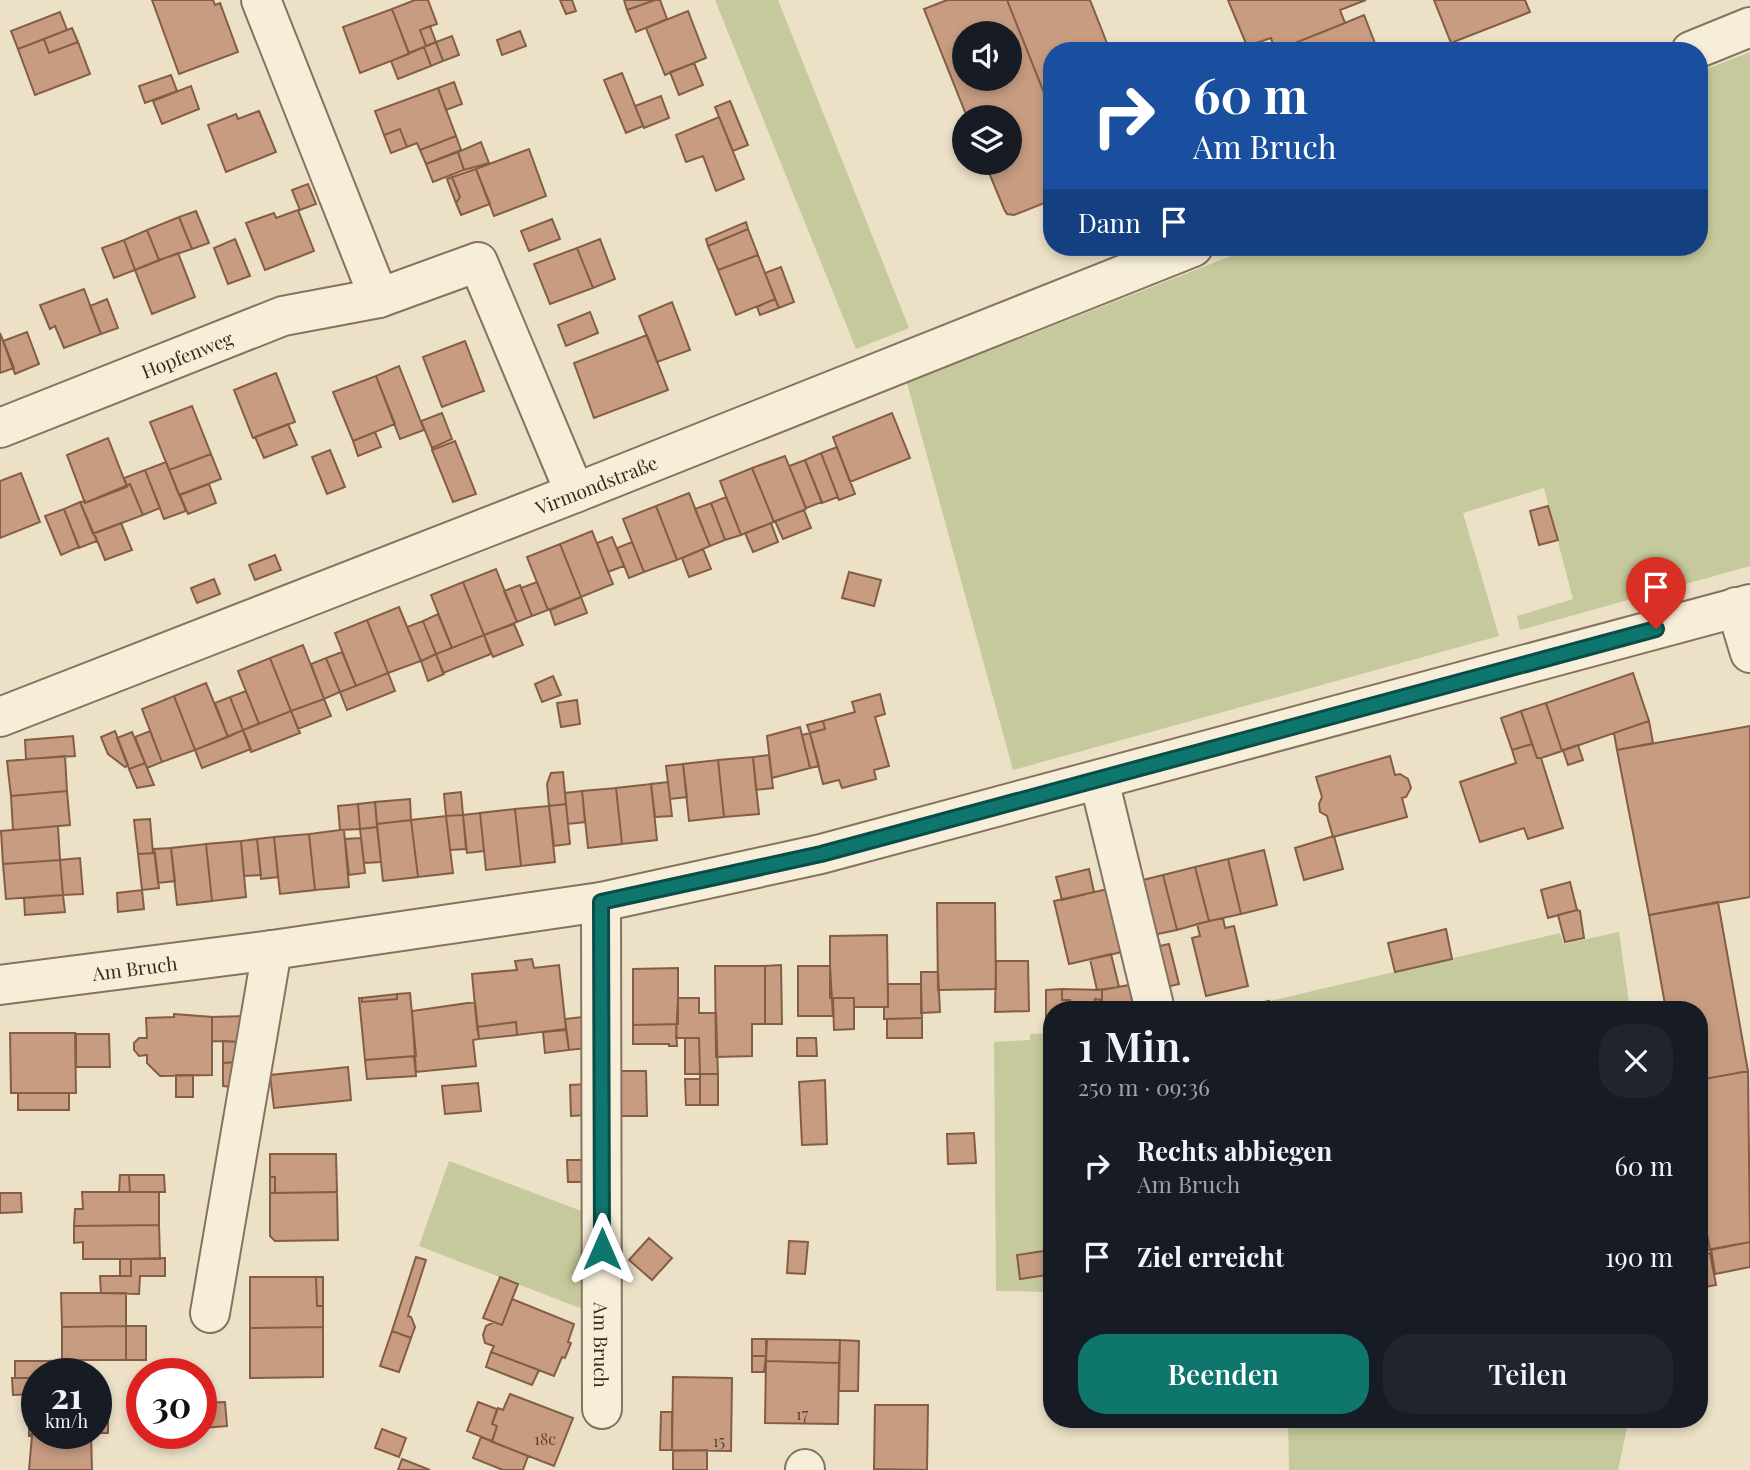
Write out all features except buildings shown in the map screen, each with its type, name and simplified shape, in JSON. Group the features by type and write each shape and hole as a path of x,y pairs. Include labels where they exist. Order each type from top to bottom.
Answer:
{"street":[{"path":"261,0 379,298"},
{"path":"1708,44 1750,27"},
{"name":"Virmondstraße","path":"0,717 575,493 1170,256"},
{"name":"Hopfenweg","path":"0,428 283,316 379,298 478,262 575,493"},
{"path":"1743,605 1750,653"},
{"name":"Am Bruch","path":"0,985 272,950 601,902 821,854 1743,605"},
{"path":"1099,780 1153,1001"},
{"name":"Am Bruch","path":"601,902 602,1409"},
{"path":"210,1314 272,950"}],"green space":[{"path":"715,0 778,0 909,328 856,349"},
{"path":"1750,52 1750,566 1520,630 1517,616 1573,599 1544,488 1463,513 1499,636 1013,770 907,383 1231,256 1708,256 1708,68"},
{"path":"1619,932 1629,1001 1270,1001 1560,933 1564,944"},
{"path":"1043,1033 1043,1292 996,1291 994,1042 1030,1040 1030,1034"},
{"path":"449,1161 592,1215 593,1313 419,1246"},
{"path":"1288,1428 1627,1428 1618,1470 1289,1470"}],"route":[{"path":"602,1249 601,902 821,854 1656,629"}]}
